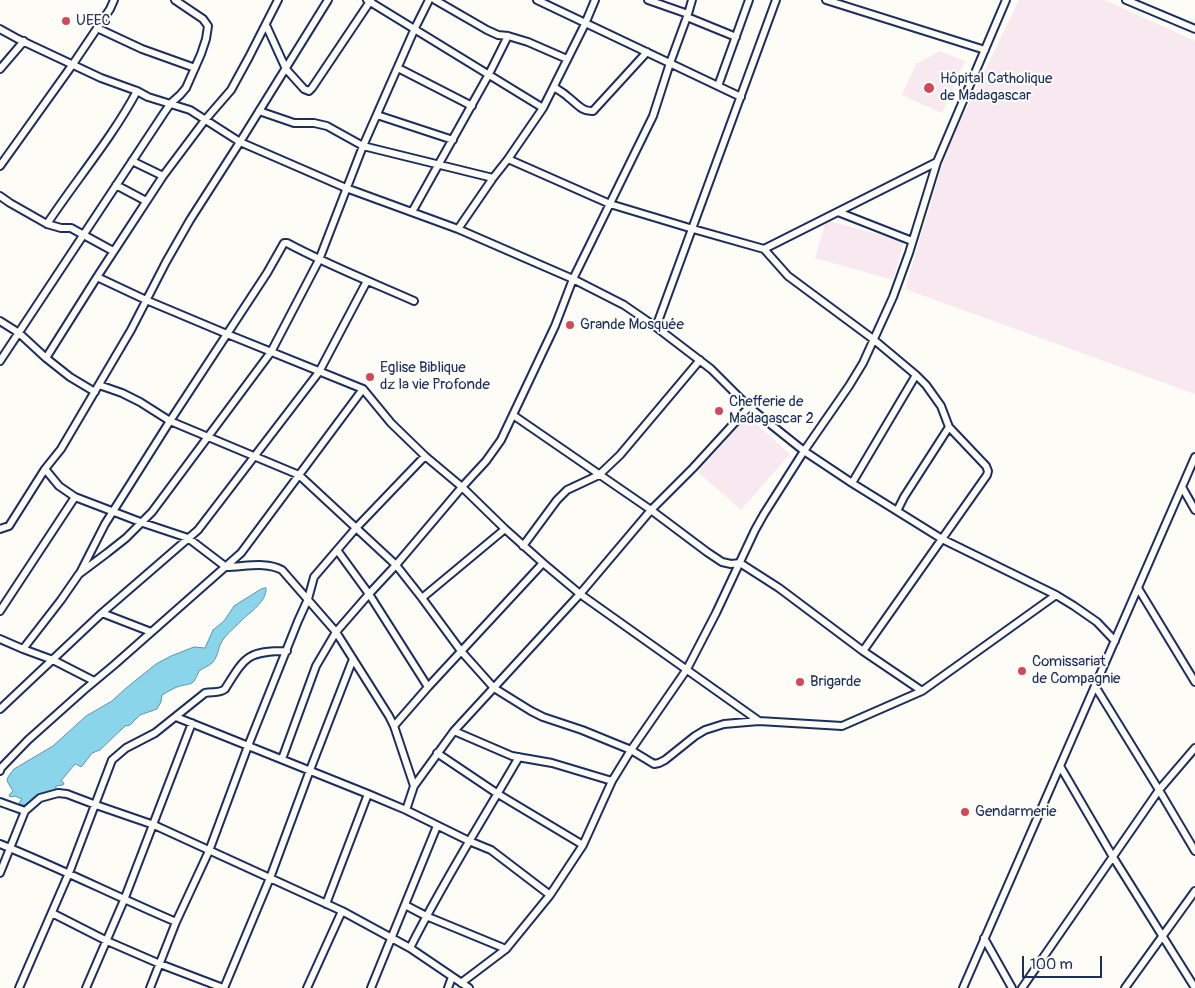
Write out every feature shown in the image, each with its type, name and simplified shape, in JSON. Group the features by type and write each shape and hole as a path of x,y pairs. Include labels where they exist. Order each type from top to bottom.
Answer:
{"street":[{"path":"0,166 73,64 114,0"},
{"path":"0,361 84,236 132,160 171,103 186,88 204,46 208,26 202,19 175,0"},
{"path":"46,358 163,176 205,120 231,90 250,57 278,0"},
{"path":"0,529 9,526 45,469 61,449 131,330 190,220 328,0"},
{"path":"266,25 286,69 304,89 309,91 370,0 544,108"},
{"path":"79,574 107,553 152,512 271,352 319,260 363,146 429,0"},
{"path":"435,0 498,35 528,42 568,59"},
{"path":"536,0 741,98"},
{"path":"458,229 544,108 595,0"},
{"path":"648,0 736,37"},
{"path":"282,759 316,666 336,632 396,566 486,461 500,440 555,326 573,279 653,116 692,0"},
{"path":"718,86 749,0"},
{"path":"656,327 776,0"},
{"path":"826,0 985,50"},
{"path":"461,983 506,949 550,894 582,845 612,781 631,750 687,670 764,514 804,451 849,386 862,363 893,297 937,162 1006,0"},
{"path":"1126,0 1195,29"},
{"path":"97,28 142,48 195,68"},
{"path":"0,29 101,78 148,97 190,110 240,142 346,188 458,229 573,279 624,305 700,360 750,407 804,451 942,539 1056,595 1096,622 1115,641"},
{"path":"412,212 472,106 508,36"},
{"path":"0,69 24,41"},
{"path":"554,87 579,107 589,112 593,111 646,52"},
{"path":"398,68 472,106"},
{"path":"47,224 126,111 137,91"},
{"path":"260,111 294,123 314,123 327,126 363,146 493,178"},
{"path":"377,115 453,140"},
{"path":"508,159 610,204 764,249 788,276 873,339 916,375 926,385 941,406 949,427 986,466 988,471 986,475 863,651"},
{"path":"132,160 163,176"},
{"path":"764,249 937,162"},
{"path":"116,185 146,201"},
{"path":"0,196 47,224 61,228 70,228 113,252"},
{"path":"838,212 912,241"},
{"path":"23,649 79,574 113,511 267,273 284,243 414,301"},
{"path":"97,277 146,300 363,389 391,423 425,456 462,487 504,529 543,563 580,594 759,721"},
{"path":"0,709 102,613 198,530 319,372 368,281"},
{"path":"0,322 19,333 70,377 97,389 122,394 140,402 170,421 299,475 396,566 461,651 494,688 531,712 631,750 654,764 659,763 705,730 724,724 759,721 842,726 922,691 1056,595"},
{"path":"523,546 557,500 567,490 599,475 620,455 700,360"},
{"path":"852,483 916,375"},
{"path":"0,769 28,740 240,553 363,389"},
{"path":"406,810 414,786 454,731 580,594 651,510 750,407"},
{"path":"513,415 651,510 722,562 740,563 779,588 863,651 922,691"},
{"path":"897,511 949,427"},
{"path":"150,988 176,922 209,851 248,746 308,599 314,577 356,528 425,456"},
{"path":"963,988 1195,457"},
{"path":"45,469 59,486 75,497 142,523 188,538 226,567 264,565 282,570 336,632 389,716 414,786"},
{"path":"1182,487 1195,510"},
{"path":"0,611 75,497"},
{"path":"422,598 504,529"},
{"path":"337,550 369,594 428,687"},
{"path":"394,726 543,563"},
{"path":"1138,588 1195,682"},
{"path":"102,613 151,632"},
{"path":"0,639 53,660 94,681"},
{"path":"19,988 69,873 112,760 126,748 155,733 205,693 222,692 243,661 249,657 269,651 286,651"},
{"path":"52,913 160,964 224,988 270,878 353,659"},
{"path":"1095,686 1195,851"},
{"path":"176,717 406,810 436,826 490,850 550,894"},
{"path":"86,988 108,941 154,826 192,723"},
{"path":"454,731 512,756 552,763 612,781"},
{"path":"1022,988 1159,790 1195,748"},
{"path":"437,753 498,794 582,845"},
{"path":"410,948 469,841 519,758"},
{"path":"1060,766 1113,857 1195,988"},
{"path":"0,873 26,811 40,798 58,793 67,794 154,826 342,911 410,948 469,988"},
{"path":"326,904 368,794"},
{"path":"0,802 26,811"},
{"path":"371,988 436,826"},
{"path":"0,844 176,922"},
{"path":"1126,988 1195,891"},
{"path":"405,905 426,916 506,949"},
{"path":"307,988 342,911"},
{"path":"984,938 1012,988"},
{"path":"448,988 452,977"}],"shaded area":[{"path":"1019,0 1105,0 1195,41 1195,394 905,289 947,149"},
{"name":"Hôpital Catholique de Madagascar","path":"940,51 965,61 942,113 902,95 916,64"},
{"path":"826,220 904,241 893,280 815,258"},
{"path":"747,416 790,454 741,510 698,472"}],"water":[{"path":"266,588 266,593 261,602 227,635 220,645 214,661 199,671 193,682 177,687 162,695 157,709 140,715 130,725 125,726 100,750 92,753 81,767 76,764 74,765 61,781 64,783 63,785 56,786 56,790 44,800 33,799 25,805 21,805 19,803 22,799 15,796 10,797 9,795 13,791 7,781 14,769 53,746 86,716 112,701 156,664 194,647 205,648 213,630 224,621 234,606 261,589"}],"place":[{"name":"UEEC","path":"66,21"},
{"name":"Hôpital Catholique de Madagascar","path":"929,88"},
{"name":"Grande Mosquée","path":"570,325"},
{"name":"Eglise Biblique dz la vie Profonde","path":"370,377"},
{"name":"Chefferie de Madagascar 2","path":"719,411"},
{"name":"Comissariat de Compagnie","path":"1022,671"},
{"name":"Brigarde","path":"800,682"},
{"name":"Gendarmerie","path":"965,812"}]}
